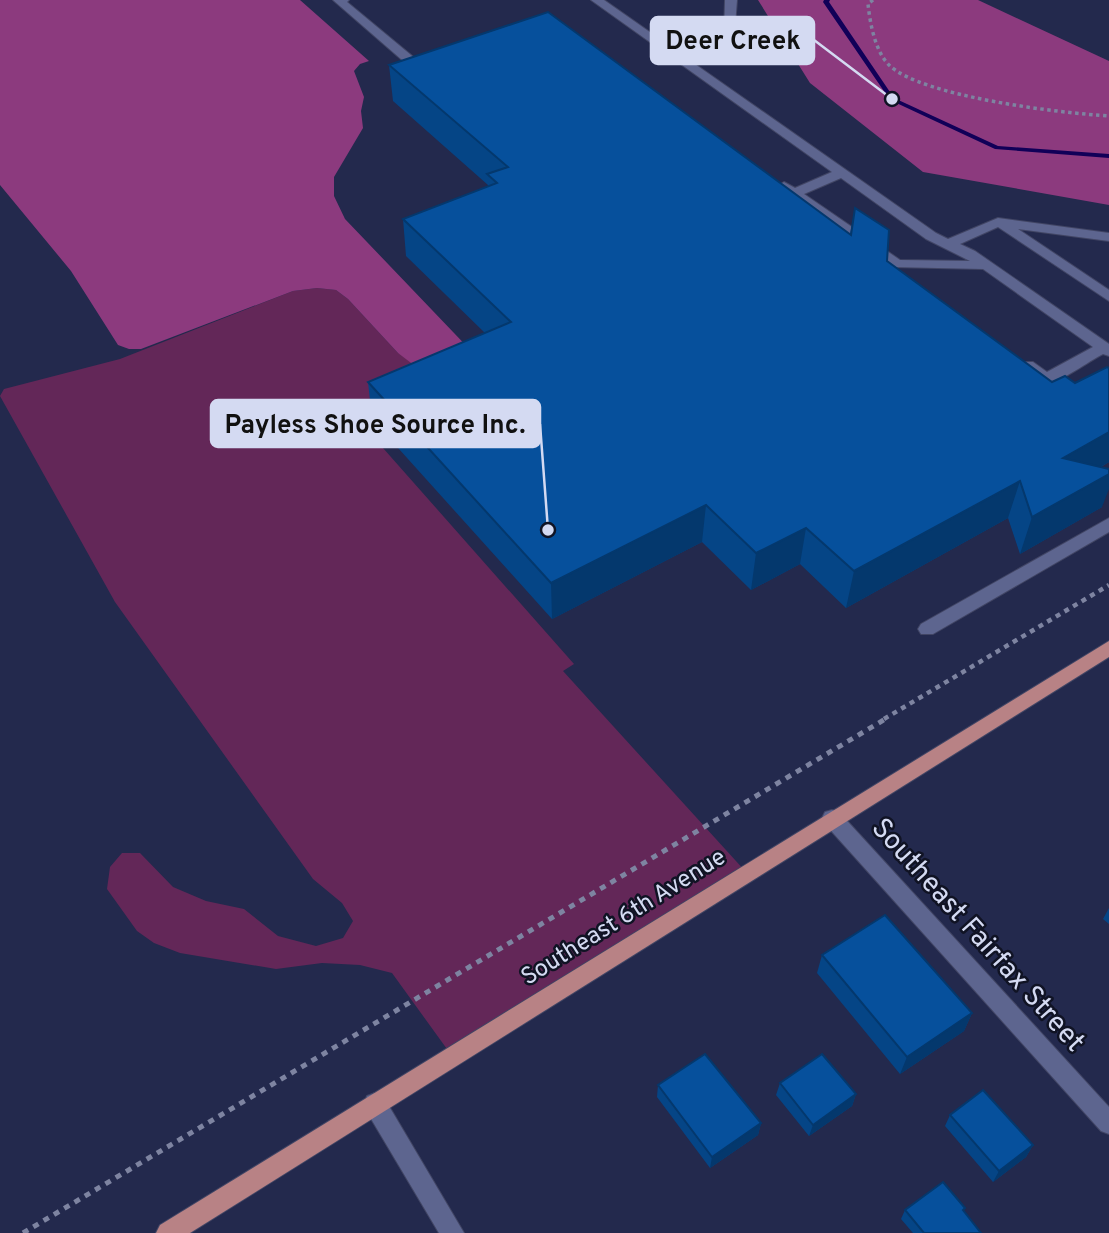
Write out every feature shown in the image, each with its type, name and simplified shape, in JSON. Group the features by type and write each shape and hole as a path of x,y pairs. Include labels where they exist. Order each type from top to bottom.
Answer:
{"main road":[{"name":"Southeast 6th Avenue","path":"168,1233 1109,648"}],"street":[{"path":"343,0 338,1 422,70 434,66"},
{"path":"597,0 931,236 986,265 1106,349 1046,379 1014,356"},
{"path":"683,61 715,48 730,36 731,0"},
{"path":"794,193 842,173"},
{"path":"771,176 897,264 986,265"},
{"path":"948,244 998,222 1109,237"},
{"path":"998,222 1109,297"},
{"path":"926,629 1109,524"},
{"name":"Southeast Fairfax Street","path":"832,818 1109,1123"},
{"path":"375,1104 452,1233"}],"path":[{"path":"873,0 868,4 869,14 884,58 891,67 903,74 941,87 1037,110 1109,116"},
{"path":"23,1233 1109,585"}],"shaded area":[{"path":"0,0 300,0 369,61 360,64 354,71 364,97 361,111 363,128 334,177 334,196 345,219 476,356 419,369 398,353 348,299 336,290 317,288 293,291 141,349 118,345 71,271 0,185"},
{"path":"758,0 978,0 1109,61 1109,205 923,172 810,83"},
{"path":"317,288 336,290 348,299 398,353 468,374 360,422 574,664 563,671 746,872 452,1056 392,973 360,965 322,963 276,969 180,953 154,943 137,931 107,889 110,867 122,853 140,853 173,887 206,901 244,909 278,936 316,946 343,938 353,921 342,903 313,879 115,602 0,396 4,389 120,359 293,291"}],"building":[{"path":"548,12 851,235 855,208 889,230 887,261 1052,382 1065,376 1075,383 1109,368 1109,432 1063,458 1109,469 1109,474 1032,517 1020,481 854,571 806,528 756,553 706,505 551,583 368,382 511,322 403,219 497,183 487,174 508,167 389,65"},
{"path":"885,915 972,1013 907,1057 822,955"},
{"path":"705,1054 761,1123 712,1157 658,1085"},
{"path":"822,1054 856,1094 813,1125 780,1083"},
{"path":"983,1090 1033,1145 999,1171 950,1115"},
{"path":"943,1182 965,1208 963,1210 981,1233 924,1233 905,1210"}],"waterway":[{"path":"827,0 892,99 997,148 1109,156"}],"place":[{"name":"Deer Creek","path":"892,99"},
{"name":"Payless Shoe Source Inc.","path":"548,530"}]}
